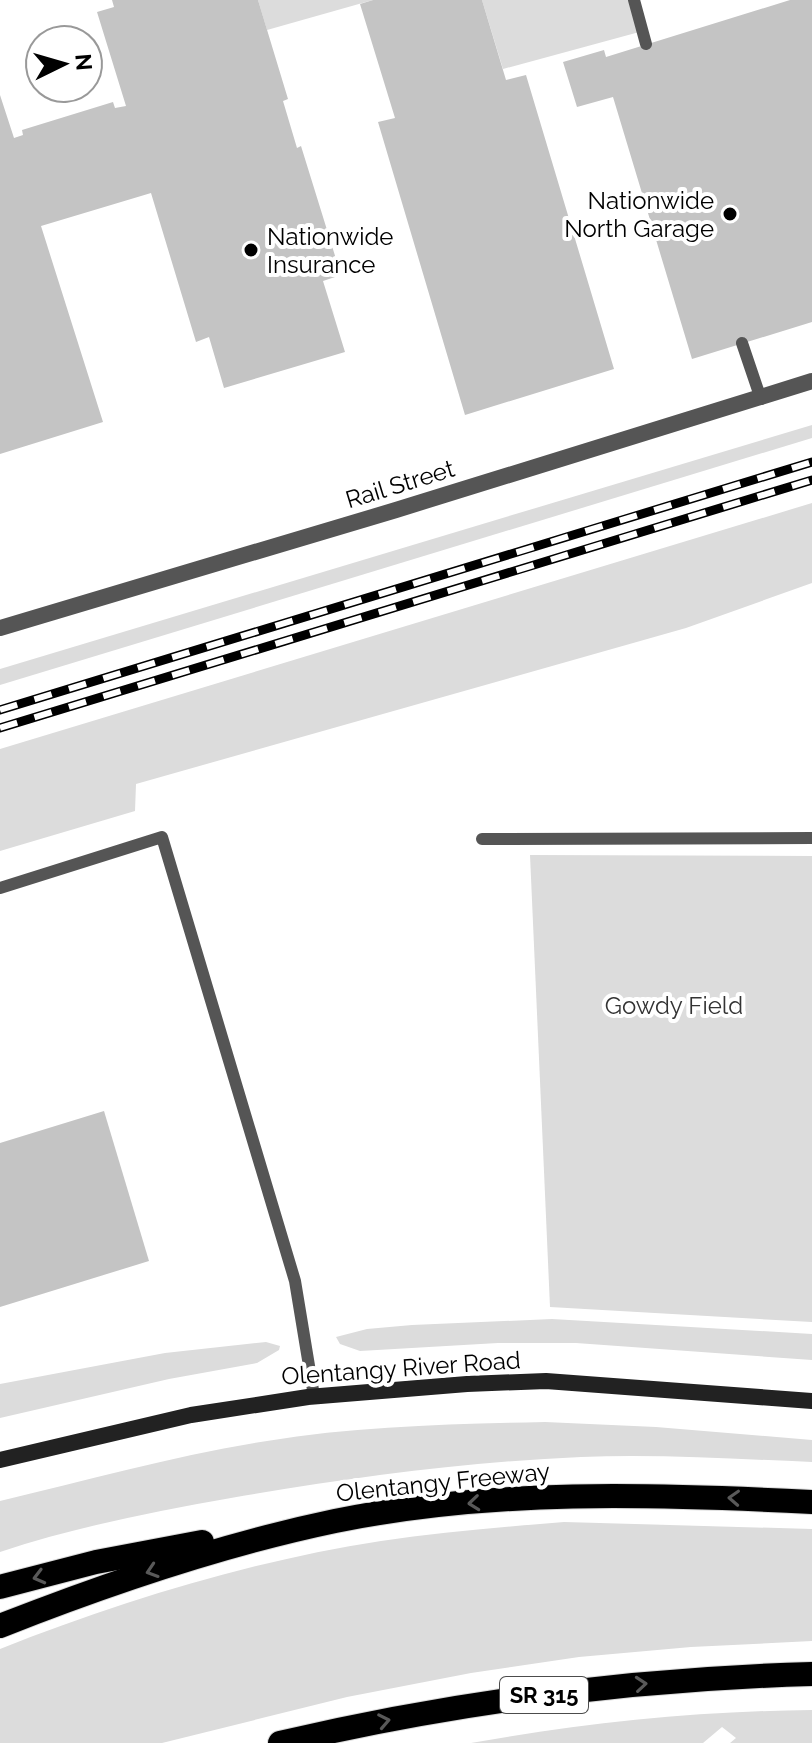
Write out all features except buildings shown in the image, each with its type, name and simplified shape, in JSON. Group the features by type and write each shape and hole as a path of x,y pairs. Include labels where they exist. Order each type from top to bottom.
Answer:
{"highway":[{"name":"Olentangy Freeway","path":"0,1626 75,1597 215,1551 335,1521 467,1503 557,1497 634,1495 812,1502"},
{"path":"0,1587 96,1562 335,1521"},
{"name":"SR 315","path":"280,1743 457,1707 581,1690 733,1676 812,1674"}],"main road":[{"name":"Olentangy River Road","path":"0,1460 191,1415 314,1396 467,1384 546,1381 812,1401"}],"street":[{"name":"Rail Street","path":"0,628 812,381"}],"lane":[{"path":"634,0 646,44"},
{"path":"742,343 761,399"},
{"path":"0,888 162,837 292,1270 314,1396"},
{"path":"482,839 812,838"}],"green space":[{"path":"258,0 373,0 267,30"},
{"path":"482,0 634,0 643,31 503,69"},
{"path":"812,425 812,438 0,685 0,669"},
{"path":"812,503 812,583 686,628 136,784 135,811 0,851 0,749"},
{"name":"Gowdy Field","path":"530,855 812,856 812,1322 550,1307"},
{"path":"552,1319 812,1334 812,1360 576,1343 498,1343 360,1351 340,1344 336,1337 367,1329 412,1325"},
{"path":"266,1342 280,1346 279,1350 257,1363 169,1379 0,1418 0,1384 165,1353"},
{"path":"545,1422 656,1427 812,1440 812,1462 610,1456 449,1467 318,1484 172,1509 85,1528 0,1552 0,1501 133,1468 233,1447 336,1432"},
{"path":"564,1522 812,1529 812,1641 579,1657 471,1673 347,1697 162,1743 0,1743 0,1649 188,1584 332,1549 472,1530"},
{"path":"812,1710 812,1743 730,1743 736,1738 722,1727 703,1743 471,1743 641,1719"}],"railway":[{"path":"0,710 812,462"},
{"path":"0,728 812,480"}],"place":[{"name":"Nationwide North Garage","path":"730,214"},
{"name":"Nationwide Insurance","path":"251,250"}]}
